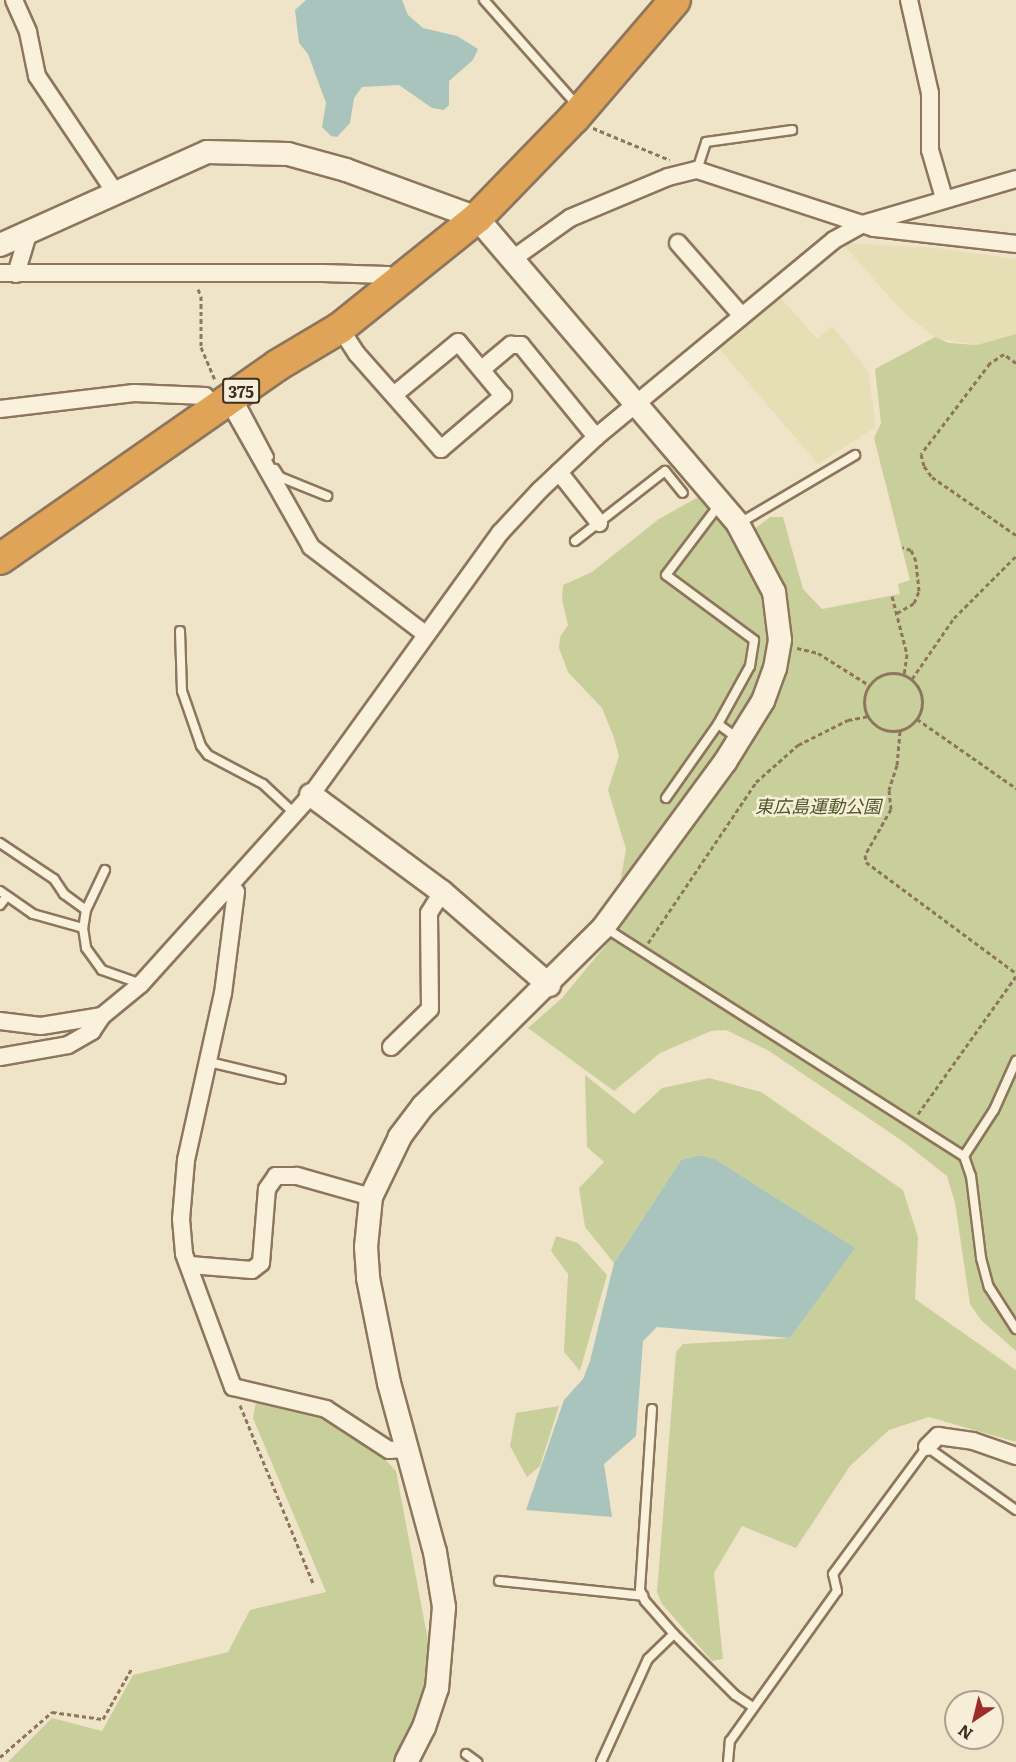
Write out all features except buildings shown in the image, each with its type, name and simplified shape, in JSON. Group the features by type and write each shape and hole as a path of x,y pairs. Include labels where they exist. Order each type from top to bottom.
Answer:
{"highway":[{"name":"375","path":"0,558 226,401 340,328 477,218 578,114 675,0"}],"street":[{"path":"14,0 28,32 37,76 115,192"},
{"path":"909,0 930,93 930,150 944,198"},
{"path":"0,245 207,152 246,151 288,154 346,170 477,218 514,258 738,524 774,592 780,640 770,684 740,739 604,927 549,985 423,1107 400,1137 371,1197 366,1247 368,1278 389,1383 435,1552 444,1607 437,1688 406,1762"},
{"path":"514,258 570,218 668,177 697,170 863,224 902,234 1016,244"},
{"path":"0,1057 68,1045 92,1031 102,1016 141,984 311,795 500,533 559,471 597,437 834,240 863,224 944,198 1016,179"},
{"path":"29,231 8,274 187,270 387,276 397,282"},
{"path":"678,243 742,316"},
{"path":"340,328 357,354 441,449 503,396 458,342 394,395"},
{"path":"482,369 511,345 521,345 597,437"},
{"path":"0,409 134,393 205,396 226,401 311,547 425,634"},
{"path":"559,471 599,522"},
{"path":"311,795 442,892 549,985"},
{"path":"230,886 236,892 223,993 186,1160 181,1220 184,1254 190,1265 232,1387 326,1409 389,1450 408,1449"},
{"path":"391,1047 430,1009 429,913 442,892"},
{"path":"0,1021 41,1026 102,1016"},
{"path":"190,1265 252,1270 261,1263 267,1189 276,1176 297,1176 371,1197"},
{"path":"927,1447 938,1436 973,1441 1016,1455"}],"lane":[{"path":"484,0 578,114"},
{"path":"697,170 706,142 792,130"},
{"path":"226,401 280,477 327,496"},
{"path":"738,524 855,455"},
{"path":"575,541 664,471 683,494"},
{"path":"666,798 718,724 750,666 753,640 666,575 721,503"},
{"path":"180,631 182,691 201,746 207,755 263,784 294,813"},
{"path":"718,724 740,739"},
{"path":"0,843 54,879 64,894 86,910"},
{"path":"105,870 86,910 82,928 86,948 94,963 141,984"},
{"path":"0,905 3,893 33,914 82,928"},
{"path":"604,927 964,1156 971,1176 981,1258 989,1287 1016,1329"},
{"path":"964,1156 994,1110 1016,1061"},
{"path":"209,1062 281,1079"},
{"path":"652,1409 643,1596 674,1634 735,1695 753,1707"},
{"path":"728,1762 730,1741 837,1590 833,1574 927,1447 1016,1510"},
{"path":"499,1581 643,1596"},
{"path":"602,1762 648,1659 674,1634"},
{"path":"466,1754 477,1762"}],"path":[{"path":"578,114 697,170"},
{"path":"187,270 201,296 201,347 207,368 226,401"},
{"path":"1016,363 1004,354 990,363 921,454 924,466 932,477 1016,535"},
{"path":"897,613 914,603 920,591 916,561 911,550 902,547"},
{"path":"912,679 954,618 1016,556"},
{"path":"892,596 907,654 904,675"},
{"path":"794,647 818,653 869,685"},
{"path":"889,672 904,675 912,679 922,692 923,702 917,719 900,731 881,729 868,716 864,699 869,685 889,672"},
{"path":"644,949 756,782 798,745 848,720 868,716"},
{"path":"917,719 1016,788"},
{"path":"900,731 897,765 889,789 891,810 865,855 866,862 1016,975 914,1119"},
{"path":"232,1387 313,1583"},
{"path":"0,1757 52,1712 103,1719 132,1668"}],"shaded area":[{"path":"842,243 937,248 1016,259 1016,334 977,345 936,338 903,312"},
{"path":"779,296 817,339 832,326 868,371 876,427 818,464 716,345"}],"green space":[{"name":"東広島運動公園","path":"1016,334 1016,1351 981,1320 970,1304 955,1203 947,1176 901,1140 769,1051 726,1030 711,1031 660,1053 614,1091 528,1028 562,998 610,940 626,849 608,790 619,756 613,735 602,708 568,672 559,648 560,637 568,625 562,599 563,585 592,572 659,519 700,496 740,540 770,517 783,517 803,589 822,609 900,594 898,584 910,580 874,438 881,423 875,369 935,337 949,343 977,345"},
{"path":"585,1075 634,1114 662,1088 709,1078 761,1092 903,1190 918,1237 915,1299 1016,1370 1016,1442 929,1417 889,1430 850,1466 796,1548 742,1526 714,1573 723,1659 712,1661 662,1604 657,1592 676,1352 683,1344 790,1338 854,1248 715,1159 700,1155 681,1160 614,1263 585,1227 579,1188 604,1162 587,1147"},
{"path":"556,1236 578,1243 607,1275 580,1371 564,1352 568,1274 551,1251"},
{"path":"256,1401 330,1415 366,1439 396,1471 430,1651 423,1695 395,1762 8,1762 52,1718 102,1731 133,1675 228,1652 250,1610 326,1592 253,1418"},
{"path":"559,1406 540,1466 527,1477 510,1446 516,1413"}],"water":[{"path":"306,0 402,0 408,15 423,28 457,36 478,49 473,60 449,81 449,105 444,110 432,108 399,85 362,87 354,98 350,123 337,137 331,136 322,127 326,103 308,54 299,43 295,10"},
{"path":"700,1155 715,1159 855,1248 790,1338 657,1327 643,1341 636,1436 604,1464 612,1517 526,1510 564,1400 583,1379 590,1361 614,1263 681,1160"}]}
